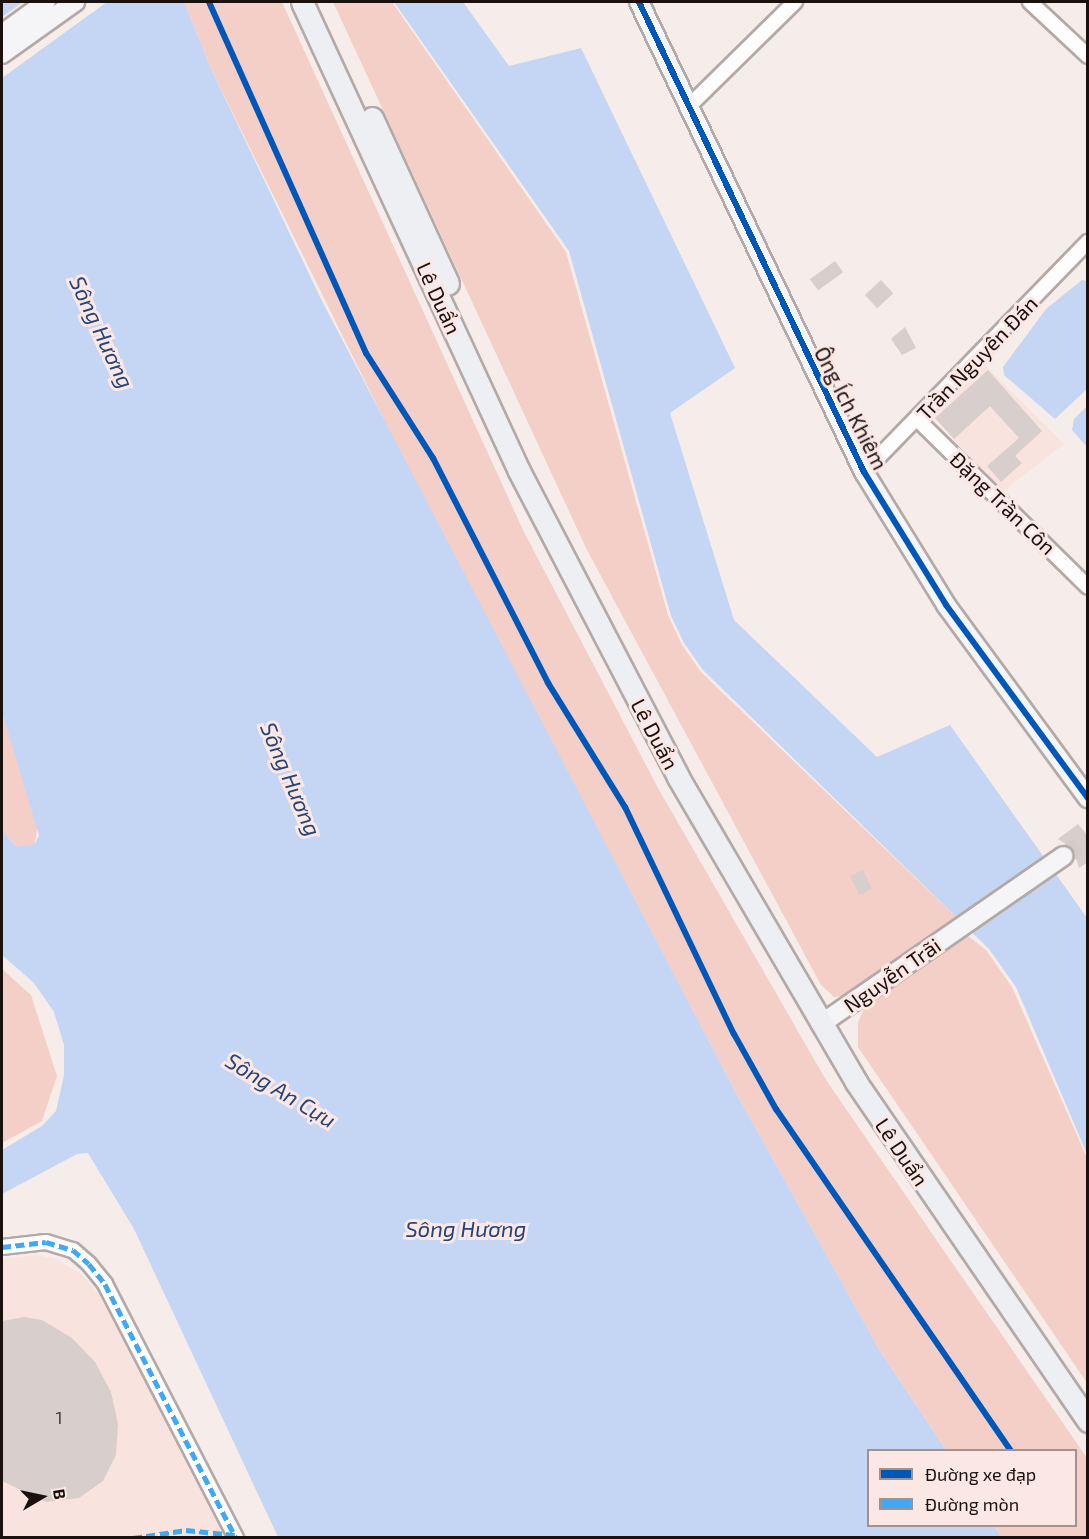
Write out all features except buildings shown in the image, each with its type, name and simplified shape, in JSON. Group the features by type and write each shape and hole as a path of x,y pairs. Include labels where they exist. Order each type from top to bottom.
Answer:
{"main road":[{"name":"Lê Duẩn","path":"302,2 585,606 826,1021 932,1196 1088,1421"},
{"name":"Lê Duẩn","path":"318,2 586,579 826,1021 1088,1397"}],"street":[{"path":"2,34 46,2"},
{"path":"2,54 75,2"},
{"name":"Ông Ích Khiêm","path":"639,2 864,472 946,605 1088,798"},
{"path":"688,107 795,2"},
{"path":"1030,2 1088,56"},
{"name":"Trần Nguyên Đán","path":"864,472 918,420 1088,242"},
{"name":"Đặng Trần Côn","path":"918,420 1088,586"},
{"name":"Nguyễn Trãi","path":"826,1021 1064,856"},
{"path":"2,1247 46,1242 73,1250 89,1264 105,1284 236,1538"}],"shaded area":[{"path":"184,2 282,2 523,530 658,788 826,1080 1087,1458 1087,1537 1001,1537 995,1527 1077,1527 1077,1449 945,1449 880,1351 737,1095 397,446 211,69"},
{"path":"333,2 392,2 566,252 668,615 682,645 701,672 957,918 958,924 851,995 834,997 821,985 587,550"},
{"path":"982,362 1064,444 1003,491 932,416"},
{"path":"2,712 38,823 35,844 26,848 17,847 2,830"},
{"path":"963,932 986,950 1012,987 1087,1158 1087,1383 858,1047 858,1023 866,1003"},
{"path":"2,969 31,995 57,1076 42,1121 2,1143"},
{"path":"36,1255 56,1259 81,1274 99,1294 224,1537 2,1537 2,1259"}],"water":[{"name":"Sông Hương","path":"2,2 184,2 211,69 321,299 737,1095 880,1351 945,1449 867,1449 867,1527 995,1527 1001,1537 278,1537 134,1229 88,1153 77,1154 2,1194 2,1150 42,1126 56,1111 64,1075 64,1045 54,1012 34,983 2,955 2,830 17,847 35,844 39,835 2,712"},
{"path":"394,2 463,2 509,66 581,48 735,368 670,413 734,620 877,757 950,725 1087,918 1087,1154 1016,987 989,949 703,670 684,643 671,616 569,251"},
{"path":"1082,280 1088,281 1087,389 1055,419 1004,375 1003,367 1046,309"},
{"path":"1087,406 1087,447 1072,430 1074,419"}],"pier":[{"path":"23,2 107,2 2,78 2,17"}],"tunnel":[{"path":"1064,856 1088,840"}],"marked path":[{"path":"2,1247 46,1242 73,1250 89,1264 105,1284 236,1538"},
{"path":"133,1538 186,1530 235,1535"}],"cycle path":[{"path":"209,2 366,353 433,458 548,683 625,807 734,1034 776,1109 1009,1449"},
{"path":"639,2 864,472 946,605 1088,798"}],"water label":[{"name":"Sông An Cựu","path":"281,1090"}]}
